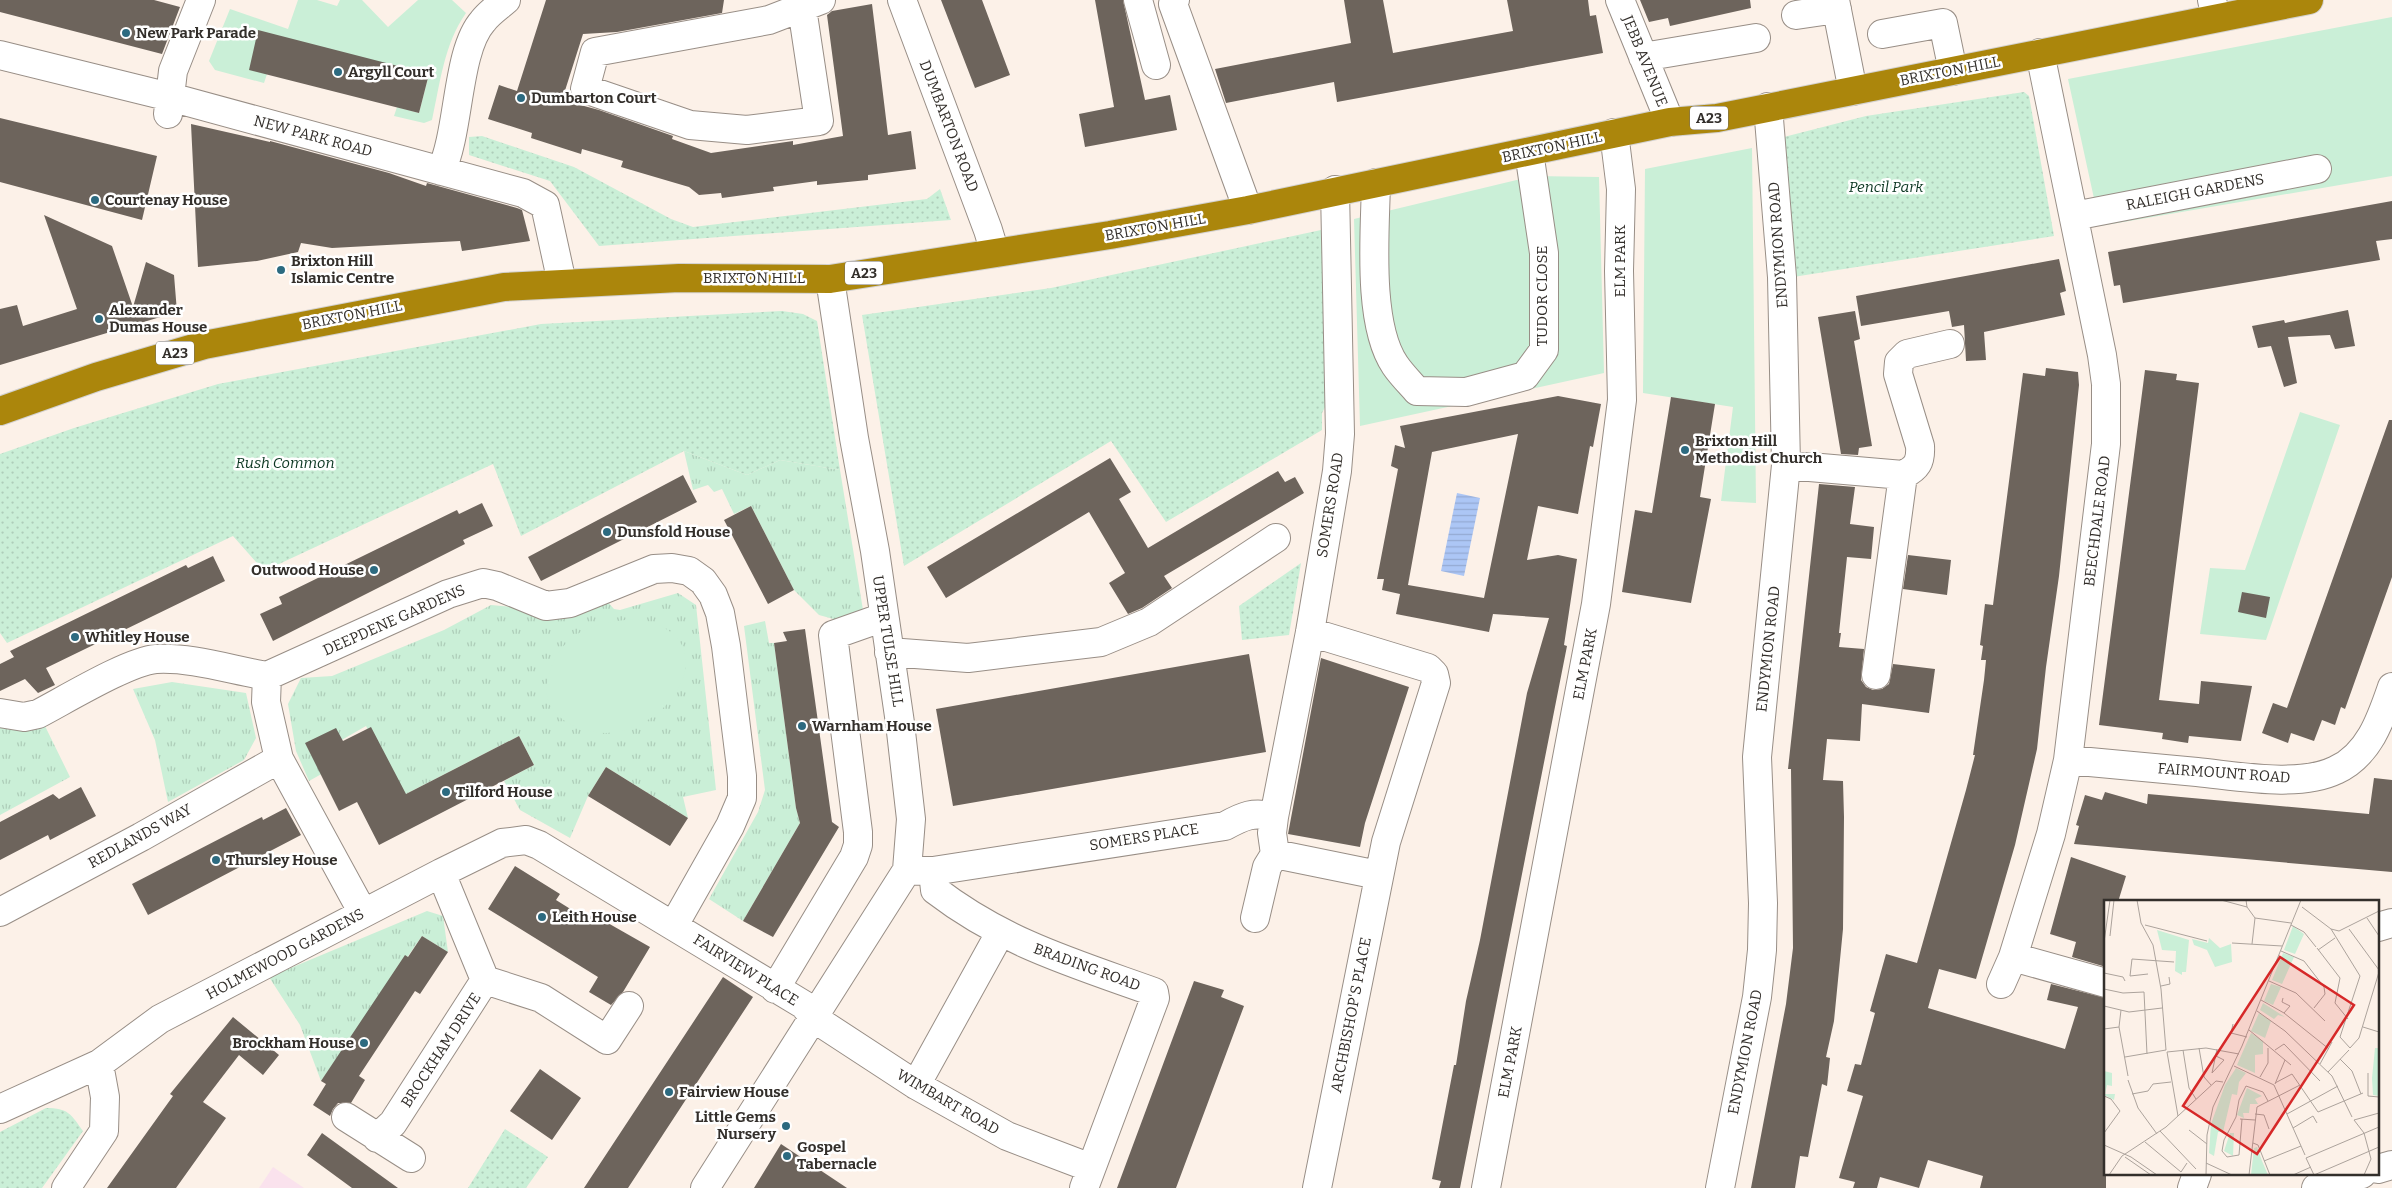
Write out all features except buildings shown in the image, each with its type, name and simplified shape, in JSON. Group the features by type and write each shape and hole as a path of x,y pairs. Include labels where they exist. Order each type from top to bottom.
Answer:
{"highway":[{"name":"BRIXTON HILL","path":"0,411 96,378 204,345 504,287 679,278 830,278 995,253 1248,210 1614,133 1670,122 1717,118 1853,91 2040,53 2214,9 2309,0"}],"street":[{"path":"169,106 173,71 201,0"},
{"path":"441,171 470,44 482,22 506,0"},
{"name":"DUMBARTON ROAD","path":"902,0 978,202 995,253"},
{"path":"1138,0 1156,66"},
{"path":"1175,0 1173,4 1248,210"},
{"name":"JEBB AVENUE","path":"1620,0 1670,122"},
{"path":"811,4 819,121 747,130 690,125 586,89 595,52 766,10 811,4"},
{"path":"1796,15 1836,5 1853,91"},
{"path":"1882,34 1943,22 1953,70"},
{"path":"1643,57 1756,38"},
{"name":"BEECHDALE ROAD","path":"2001,984 2013,957 2051,834 2068,760 2106,444 2107,414 2102,355 2040,53"},
{"name":"NEW PARK ROAD","path":"0,54 169,106 441,171 523,193 545,205 562,283"},
{"name":"ENDYMION ROAD","path":"1720,1188 1757,997 1762,950 1763,903 1757,757 1786,466 1782,277 1768,107"},
{"name":"ELM PARK","path":"1486,1188 1596,604 1621,410 1619,271 1622,189 1614,133"},
{"name":"TUDOR CLOSE","path":"1376,183 1378,324 1394,364 1417,392 1466,392 1525,376 1544,350 1544,253 1529,152"},
{"name":"RALEIGH GARDENS","path":"2074,216 2317,169"},
{"name":"SOMERS ROAD","path":"1274,816 1310,632 1337,471 1340,434 1336,190"},
{"name":"UPPER TULSE HILL","path":"705,1188 814,1019 920,870 911,819 900,723 875,551 854,438 830,278"},
{"path":"1786,466 1903,475 1915,469 1921,458 1920,446 1898,374 1900,362 1907,354 1950,344"},
{"path":"1876,675 1903,475"},
{"path":"889,652 968,658 1101,642 1149,622 1276,538"},
{"name":"DEEPDENE GARDENS","path":"266,676 448,594 482,583 497,586 546,606 570,602 654,568 672,568 689,571 703,581 713,595 720,613 733,701 742,798 730,826 674,925"},
{"path":"775,988 854,857 858,845 858,832 833,635 884,617"},
{"name":"ARCHBISHOP'S PLACE","path":"1310,632 1428,668 1434,674 1436,683 1386,842 1378,875 1317,1188"},
{"path":"0,713 24,717 38,714 116,673 155,659 190,662 266,676 266,702 280,759 363,913"},
{"name":"FAIRMOUNT ROAD","path":"2068,760 2259,778 2301,779 2320,776 2337,770 2354,758 2368,742 2381,720 2392,687"},
{"name":"REDLANDS WAY","path":"0,912 141,837 280,759"},
{"name":"SOMERS PLACE","path":"920,870 1225,826 1246,814 1260,813 1274,816"},
{"path":"1255,918 1267,867 1275,854 1272,833 1274,816"},
{"name":"FAIRVIEW PLACE","path":"479,854 502,843 526,840 540,845 804,1005 814,1019"},
{"name":"HOLMEWOOD GARDENS","path":"0,1109 99,1064 160,1019 479,854"},
{"path":"1275,854 1378,875"},
{"name":"BRADING ROAD","path":"920,870 935,890 1000,933 1062,960 1154,992 1155,998 1087,1178"},
{"name":"BROCKHAM DRIVE","path":"377,1138 393,1123 485,980 441,872"},
{"path":"916,1085 1000,933"},
{"path":"2013,957 2104,982"},
{"path":"485,980 541,998 607,1040 629,1006"},
{"name":"WIMBART ROAD","path":"814,1019 916,1085 1087,1178"},
{"path":"66,1188 104,1131 105,1097 99,1064"},
{"path":"346,1117 411,1158"},
{"path":"2192,1188 2196,1176"},
{"path":"2316,1188 2355,1176"}],"shaded area":[{"path":"273,1167 304,1188 259,1188"}],"green space":[{"path":"298,0 317,0 337,6 340,0 362,0 388,27 418,0 452,0 466,13 448,51 440,78 432,120 424,123 394,116 397,107 419,113 429,74 267,74 264,83 215,70 209,61 230,9 288,29"},
{"path":"2392,17 2392,176 2100,226 2068,79"},
{"name":"Pencil Park","path":"2024,92 2029,96 2054,236 1793,277 1780,138 1866,116"},
{"path":"482,136 574,167 671,219 693,227 927,199 940,189 951,220 599,246 550,181 469,155 469,137"},
{"path":"1752,148 1756,503 1721,501 1733,407 1643,393 1645,169"},
{"path":"1533,176 1599,177 1604,373 1360,426 1354,219"},
{"path":"1321,230 1326,315 1327,403 1322,413 1322,430 1166,522 1111,441 904,566 862,315 1051,288"},
{"name":"Rush Common","path":"782,311 803,314 817,321 840,470 780,460 747,475 684,451 521,536 493,464 264,571 233,536 7,643 0,633 0,454 74,428 218,384 541,324"},
{"path":"2300,412 2340,425 2266,640 2200,634 2210,568 2245,570"},
{"path":"684,451 747,475 780,460 840,470 863,610 848,623 819,615 794,590 751,506 734,514 722,489 714,492 708,485 693,490"},
{"path":"1301,563 1289,635 1242,640 1239,606"},
{"path":"678,593 696,605 716,790 683,797 688,818 606,767 588,796 570,838 520,810 504,781 534,765 519,736 402,796 366,726 326,749 334,767 309,781 296,751 288,704 301,678 332,676 444,630 491,605 514,607 606,600 614,609 620,610"},
{"path":"638,619 668,630 683,648 685,669 677,691 660,711 637,726 611,733 583,729 563,720 549,703 547,693 547,682 559,652 573,637 595,626 621,620"},
{"path":"765,621 769,643 774,643 796,808 800,823 743,921 709,899 758,812 765,790 744,626"},
{"path":"172,682 246,693 256,738 244,760 168,802 155,740 133,689"},
{"path":"0,725 45,726 70,777 0,815"},
{"path":"427,911 443,916 448,952 422,936 321,1081 300,1025 269,977"},
{"path":"46,1108 59,1109 68,1113 83,1131 42,1188 0,1188 0,1132"},
{"path":"505,1129 548,1157 526,1188 468,1188"}],"water":[{"path":"1457,493 1480,498 1464,576 1441,571"}],"place":[{"name":"New Park Parade","path":"126,33"},
{"name":"Argyll Court","path":"338,72"},
{"name":"Dumbarton Court","path":"521,98"},
{"name":"Courtenay House","path":"95,200"},
{"name":"Brixton Hill Islamic Centre","path":"281,270"},
{"name":"Alexander Dumas House","path":"99,319"},
{"name":"Brixton Hill Methodist Church","path":"1685,450"},
{"name":"Dunsfold House","path":"607,532"},
{"name":"Outwood House","path":"374,570"},
{"name":"Whitley House","path":"75,637"},
{"name":"Warnham House","path":"802,726"},
{"name":"Tilford House","path":"446,792"},
{"name":"Thursley House","path":"216,860"},
{"name":"Leith House","path":"542,917"},
{"name":"Brockham House","path":"364,1043"},
{"name":"Fairview House","path":"669,1092"},
{"name":"Little Gems Nursery","path":"786,1126"},
{"name":"Gospel Tabernacle","path":"787,1156"}]}
